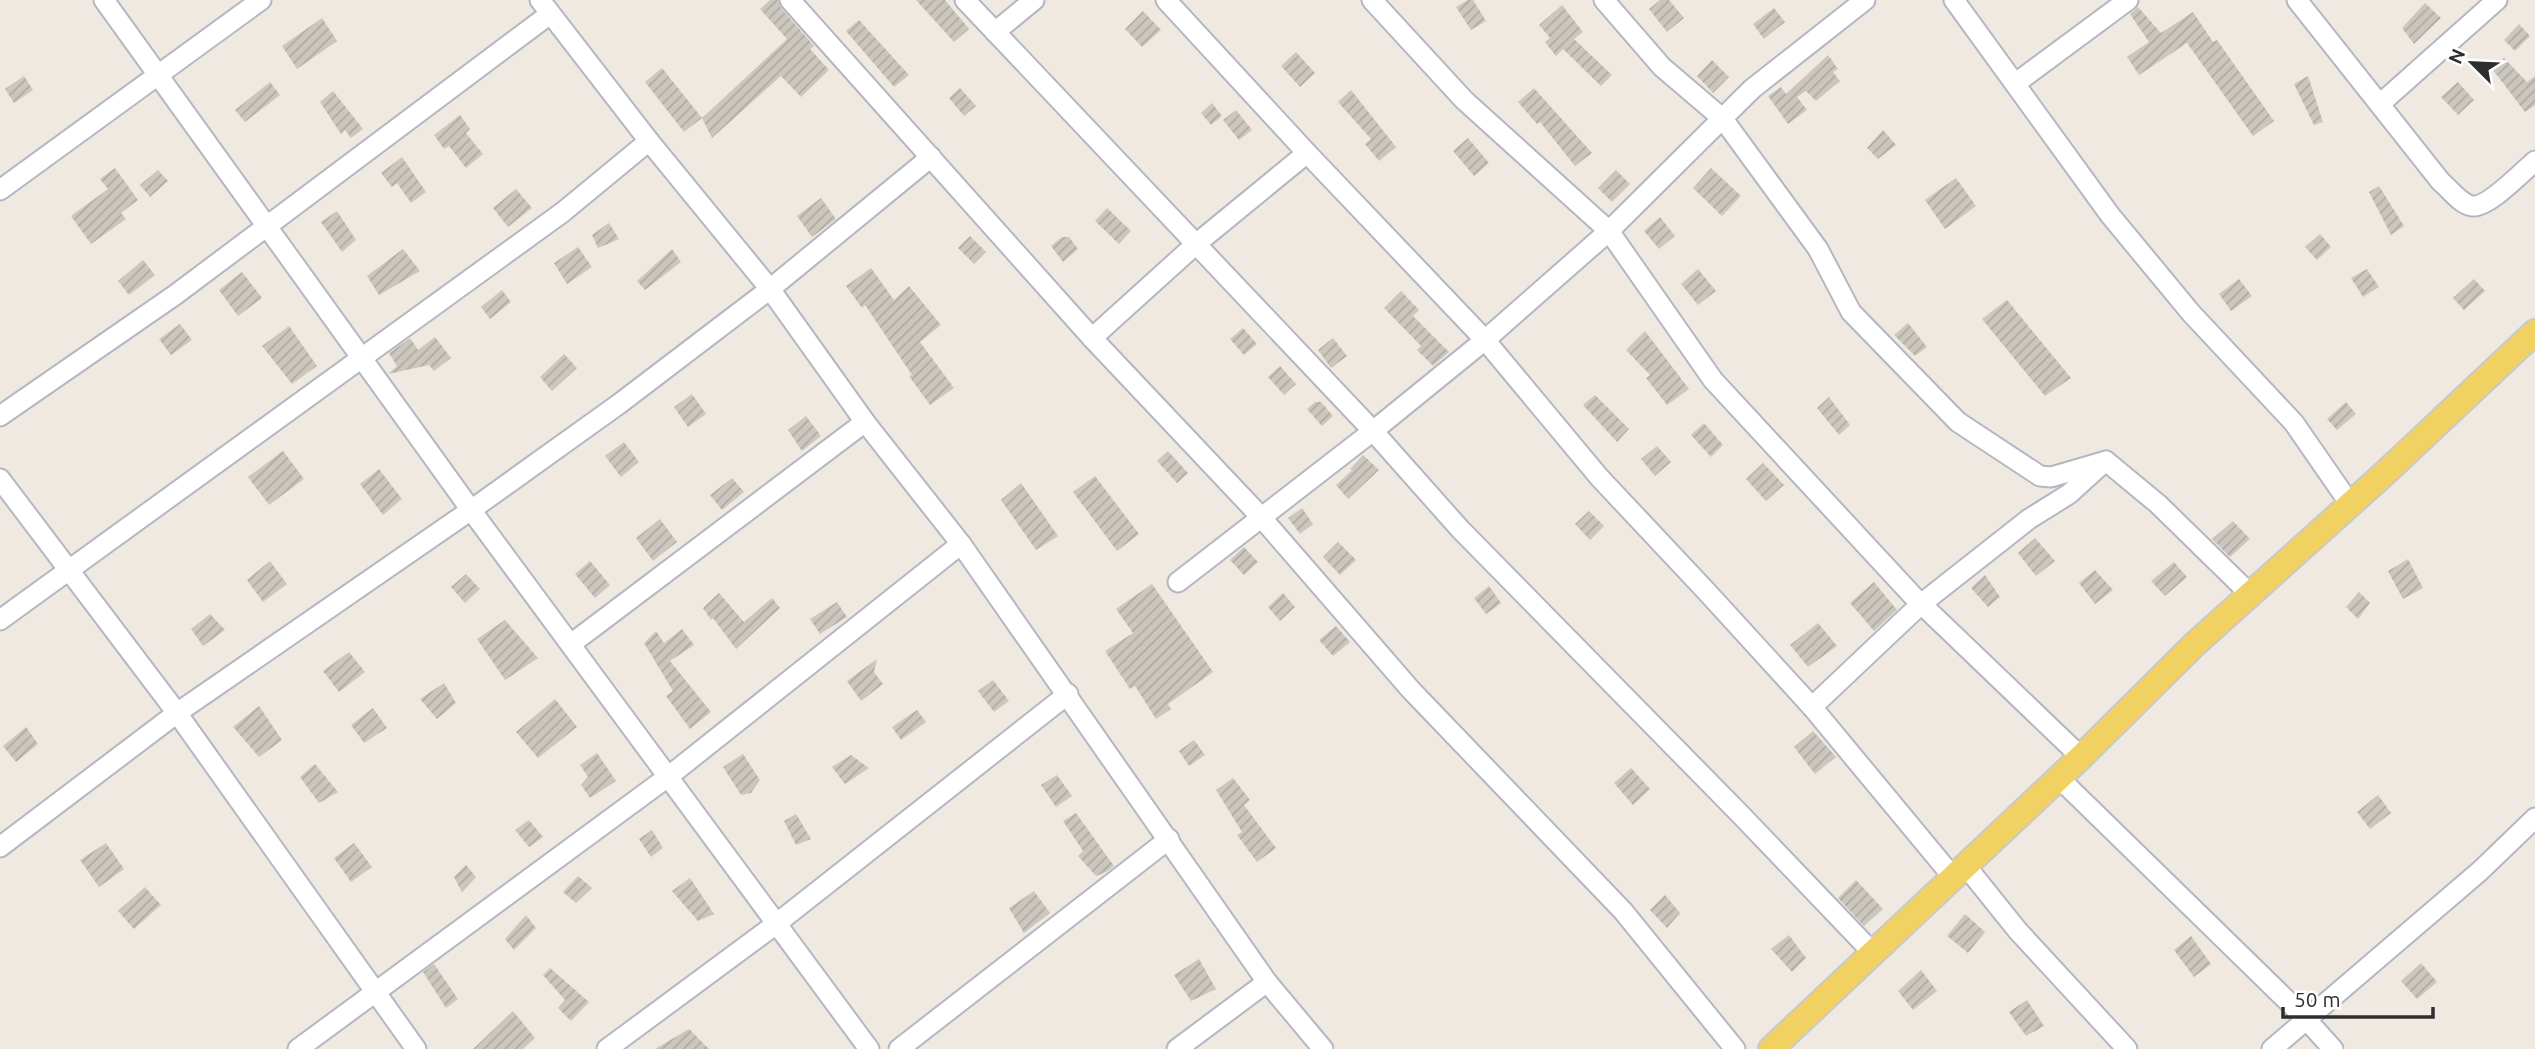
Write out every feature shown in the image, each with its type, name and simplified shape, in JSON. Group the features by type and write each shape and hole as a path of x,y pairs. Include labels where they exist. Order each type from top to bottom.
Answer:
{"main road":[{"path":"1771,1049 2250,594 2535,332"}],"street":[{"path":"104,0 471,510 870,1049"},
{"path":"0,190 261,0"},
{"path":"790,0 1092,338 1261,517 1411,690 1623,911 1735,1049"},
{"path":"965,0 1373,431 1460,529 1873,953"},
{"path":"995,32 1034,0"},
{"path":"1166,0 1485,340 1599,477 1812,707 1959,871 2127,1049"},
{"path":"1372,0 1464,100 1609,231 1713,380 1921,604 2081,757"},
{"path":"1604,0 1662,67 1723,119 1818,249 1851,312 1958,422 2040,476 2050,477 2106,461"},
{"path":"1178,582 1373,431 1485,340 1609,231 1752,89 1865,0"},
{"path":"1954,0 2110,215 2191,313 2294,423 2350,504"},
{"path":"2016,83 2128,0"},
{"path":"2297,0 2441,181 2462,201 2472,206 2485,204 2535,161"},
{"path":"2380,104 2497,0"},
{"path":"0,416 175,295 545,7 649,141 770,289 865,422 961,544 1267,982 1323,1049"},
{"path":"0,620 563,212 649,141"},
{"path":"1092,338 1196,244 1307,153"},
{"path":"0,847 177,713 619,404 770,289 931,157"},
{"path":"571,644 865,422"},
{"path":"2106,461 2158,504 2250,594"},
{"path":"1812,707 1921,604 2029,519 2069,494 2106,461"},
{"path":"0,479 177,713 416,1049"},
{"path":"299,1049 670,776 961,544"},
{"path":"607,1049 776,924 1068,694"},
{"path":"2059,778 2305,1018 2333,1049"},
{"path":"2272,1049 2480,871 2535,818"},
{"path":"899,1049 1169,839"},
{"path":"1177,1049 1267,982"}],"building":[{"path":"770,0 778,0 781,8 814,46 810,49 829,70 801,97 781,76 712,138 702,118 787,39 760,9"},
{"path":"916,0 945,0 969,29 954,42"},
{"path":"1473,0 1486,21 1471,30 1456,7"},
{"path":"1660,0 1669,0 1684,18 1667,32 1649,9"},
{"path":"2425,3 2441,18 2414,44 2402,28"},
{"path":"1562,5 1583,32 1574,39 1612,75 1601,86 1563,49 1556,56 1545,42 1550,38 1539,25"},
{"path":"2138,7 2161,33 2193,12 2213,42 2217,40 2274,121 2253,136 2187,43 2139,75 2127,57 2149,42 2130,14"},
{"path":"1774,8 1785,22 1764,39 1753,24"},
{"path":"1143,11 1161,30 1142,47 1125,29"},
{"path":"322,18 337,41 297,69 282,46"},
{"path":"859,20 909,75 894,87 846,31"},
{"path":"2519,24 2530,36 2515,51 2504,40"},
{"path":"1296,52 1315,73 1300,87 1281,66"},
{"path":"1828,55 1838,69 1833,72 1840,81 1816,101 1806,91 1797,97 1807,110 1788,124 1768,96 1781,87 1786,94"},
{"path":"2504,58 2527,82 2535,76 2535,105 2525,112 2493,70"},
{"path":"1712,60 1729,77 1713,93 1697,76"},
{"path":"662,68 702,118 684,132 645,82"},
{"path":"24,76 33,90 14,103 5,89"},
{"path":"2308,76 2323,122 2314,125 2294,84"},
{"path":"270,82 280,95 245,122 235,110"},
{"path":"2458,82 2474,100 2458,115 2441,97"},
{"path":"960,88 976,106 964,116 949,98"},
{"path":"1534,88 1592,153 1575,166 1540,122 1537,124 1518,102"},
{"path":"1351,90 1396,147 1379,161 1365,144 1371,139 1338,102"},
{"path":"333,91 363,129 351,138 345,130 341,134 320,102"},
{"path":"1212,103 1222,116 1211,125 1201,113"},
{"path":"1236,110 1252,130 1239,140 1223,120"},
{"path":"460,115 470,129 466,133 483,154 466,168 449,146 444,149 434,135"},
{"path":"1883,130 1896,145 1878,159 1867,148"},
{"path":"1468,138 1489,163 1474,176 1453,151"},
{"path":"402,157 426,192 411,203 397,183 392,187 381,173"},
{"path":"115,168 138,200 121,213 126,219 91,244 71,216 108,189 100,179"},
{"path":"1711,168 1741,196 1722,216 1693,188"},
{"path":"158,170 168,181 150,197 140,185"},
{"path":"1616,170 1630,184 1612,202 1598,188"},
{"path":"1956,178 1976,206 1945,229 1925,200"},
{"path":"2379,186 2404,226 2391,235 2369,192"},
{"path":"516,189 532,208 508,227 493,208"},
{"path":"821,198 836,219 812,237 797,216"},
{"path":"1107,208 1131,231 1119,244 1095,221"},
{"path":"337,211 356,240 342,252 321,222"},
{"path":"1660,217 1675,236 1659,249 1644,231"},
{"path":"609,223 619,239 598,248 592,235"},
{"path":"2320,234 2331,247 2317,260 2305,247"},
{"path":"970,236 986,252 974,264 958,248"},
{"path":"1062,237 1069,237 1078,249 1063,262 1051,246"},
{"path":"578,247 592,267 567,284 554,263"},
{"path":"403,249 420,271 379,295 367,276"},
{"path":"672,249 681,262 645,290 637,281"},
{"path":"143,260 155,275 129,295 118,281"},
{"path":"871,268 894,300 909,286 941,325 920,342 954,388 930,405 865,305 862,308 846,286"},
{"path":"1698,269 1716,291 1698,305 1681,284"},
{"path":"2367,269 2379,287 2363,297 2351,278"},
{"path":"242,272 262,298 238,316 219,290"},
{"path":"2239,279 2252,296 2231,311 2219,294"},
{"path":"2474,279 2485,291 2464,310 2453,298"},
{"path":"502,290 511,302 490,319 481,307"},
{"path":"1401,291 1419,310 1413,316 1449,352 1433,366 1417,350 1421,346 1384,308"},
{"path":"2007,300 2071,378 2045,396 1982,319"},
{"path":"1908,323 1927,347 1915,356 1894,335"},
{"path":"180,324 192,340 171,355 159,339"},
{"path":"289,326 317,366 292,384 262,346"},
{"path":"1243,328 1257,344 1244,355 1230,339"},
{"path":"1645,331 1689,389 1667,405 1646,378 1650,375 1626,350"},
{"path":"435,337 451,358 434,371 429,365 388,374 397,366 389,353 410,338 418,350"},
{"path":"1333,338 1347,356 1331,368 1318,350"},
{"path":"564,354 577,368 552,391 540,377"},
{"path":"1280,366 1296,384 1284,395 1268,377"},
{"path":"692,394 706,414 688,427 674,407"},
{"path":"1595,395 1629,429 1617,442 1583,405"},
{"path":"1829,397 1850,425 1839,435 1817,408"},
{"path":"1315,402 1321,402 1333,416 1322,426 1307,409"},
{"path":"2346,402 2356,414 2337,430 2327,419"},
{"path":"806,416 821,436 802,451 788,430"},
{"path":"1704,423 1723,445 1711,457 1691,435"},
{"path":"624,442 639,462 621,477 605,456"},
{"path":"1657,446 1671,462 1655,476 1641,459"},
{"path":"283,451 304,479 269,505 248,477"},
{"path":"1168,451 1188,473 1177,483 1157,461"},
{"path":"1363,455 1379,470 1348,499 1336,485"},
{"path":"1763,463 1784,485 1766,501 1746,479"},
{"path":"379,469 402,499 383,515 360,484"},
{"path":"1095,476 1139,534 1117,551 1073,492"},
{"path":"732,478 744,492 722,510 710,495"},
{"path":"1021,483 1058,536 1036,550 1001,500"},
{"path":"1302,508 1313,524 1300,534 1288,518"},
{"path":"1589,511 1604,526 1590,540 1575,524"},
{"path":"660,519 677,542 653,561 636,538"},
{"path":"2233,521 2250,539 2230,557 2212,539"},
{"path":"2035,538 2055,561 2036,576 2018,553"},
{"path":"1338,542 1356,560 1340,575 1323,557"},
{"path":"1244,547 1258,562 1244,575 1230,560"},
{"path":"2408,559 2423,588 2403,599 2388,571"},
{"path":"270,561 287,584 263,602 247,580"},
{"path":"590,561 610,585 595,598 575,574"},
{"path":"2174,562 2187,577 2165,596 2151,581"},
{"path":"2095,570 2113,590 2095,604 2079,583"},
{"path":"466,574 480,589 465,603 451,587"},
{"path":"1985,575 2000,597 1988,607 1971,588"},
{"path":"1874,582 1897,610 1874,631 1850,603"},
{"path":"1152,584 1213,672 1168,704 1171,709 1156,719 1135,686 1130,689 1105,651 1133,633 1116,609"},
{"path":"1489,586 1501,603 1486,614 1474,598"},
{"path":"2359,592 2370,603 2358,619 2346,607"},
{"path":"719,593 744,622 772,598 780,608 736,649 703,608"},
{"path":"1283,593 1295,607 1280,621 1268,607"},
{"path":"837,602 847,617 820,634 810,619"},
{"path":"210,614 225,630 203,646 191,629"},
{"path":"505,620 538,658 505,680 477,639"},
{"path":"1818,623 1837,646 1808,667 1790,645"},
{"path":"1336,626 1350,642 1333,656 1319,640"},
{"path":"682,629 694,645 670,661 711,712 690,729 666,696 673,691 644,643 656,631 664,643"},
{"path":"349,652 365,672 339,692 323,671"},
{"path":"877,659 874,672 883,684 861,701 847,681"},
{"path":"993,680 1009,701 994,712 978,691"},
{"path":"444,683 456,703 437,719 420,699"},
{"path":"555,699 577,727 538,758 516,732"},
{"path":"259,706 282,740 259,757 233,727"},
{"path":"373,708 387,728 364,743 351,725"},
{"path":"917,710 926,722 901,740 892,727"},
{"path":"26,727 38,744 16,762 3,746"},
{"path":"1813,731 1836,757 1815,774 1794,747"},
{"path":"1194,740 1205,755 1189,766 1179,751"},
{"path":"597,753 616,781 590,798 581,785 588,777 580,765"},
{"path":"743,754 760,780 751,793 741,795 723,767"},
{"path":"851,755 869,768 845,784 832,767"},
{"path":"315,764 338,792 319,803 300,777"},
{"path":"1631,768 1650,789 1633,805 1614,783"},
{"path":"1057,775 1072,796 1056,807 1041,785"},
{"path":"1233,778 1250,800 1244,805 1276,848 1257,862 1237,835 1242,832 1216,790"},
{"path":"2378,795 2391,813 2370,829 2357,812"},
{"path":"1076,813 1114,866 1106,872 1096,876 1078,856 1083,851 1063,821"},
{"path":"796,814 811,839 796,845 784,821"},
{"path":"529,820 543,837 529,847 515,830"},
{"path":"652,830 663,848 651,857 639,839"},
{"path":"106,843 124,869 99,887 80,860"},
{"path":"354,843 372,867 351,882 334,858"},
{"path":"466,865 476,877 462,892 454,877"},
{"path":"578,876 592,888 576,903 563,892"},
{"path":"690,878 714,914 698,921 672,891"},
{"path":"1856,880 1883,909 1864,926 1838,898"},
{"path":"145,887 161,905 134,929 118,911"},
{"path":"1034,891 1050,913 1024,933 1009,908"},
{"path":"1665,895 1680,913 1667,928 1650,910"},
{"path":"1965,914 1985,932 1968,953 1947,936"},
{"path":"526,915 536,928 514,950 505,939"},
{"path":"1789,935 1806,958 1792,972 1771,949"},
{"path":"2191,936 2211,964 2194,977 2174,950"},
{"path":"1199,959 1216,989 1191,1001 1174,975"},
{"path":"2421,963 2437,982 2417,999 2401,981"},
{"path":"434,964 458,999 446,1008 423,972"},
{"path":"550,968 589,1002 571,1021 558,1008 565,1000 543,975"},
{"path":"1921,970 1937,991 1913,1010 1898,991"},
{"path":"2027,1000 2044,1026 2026,1036 2009,1012"},
{"path":"513,1011 535,1038 523,1049 473,1049"},
{"path":"689,1029 709,1049 655,1049"}]}
